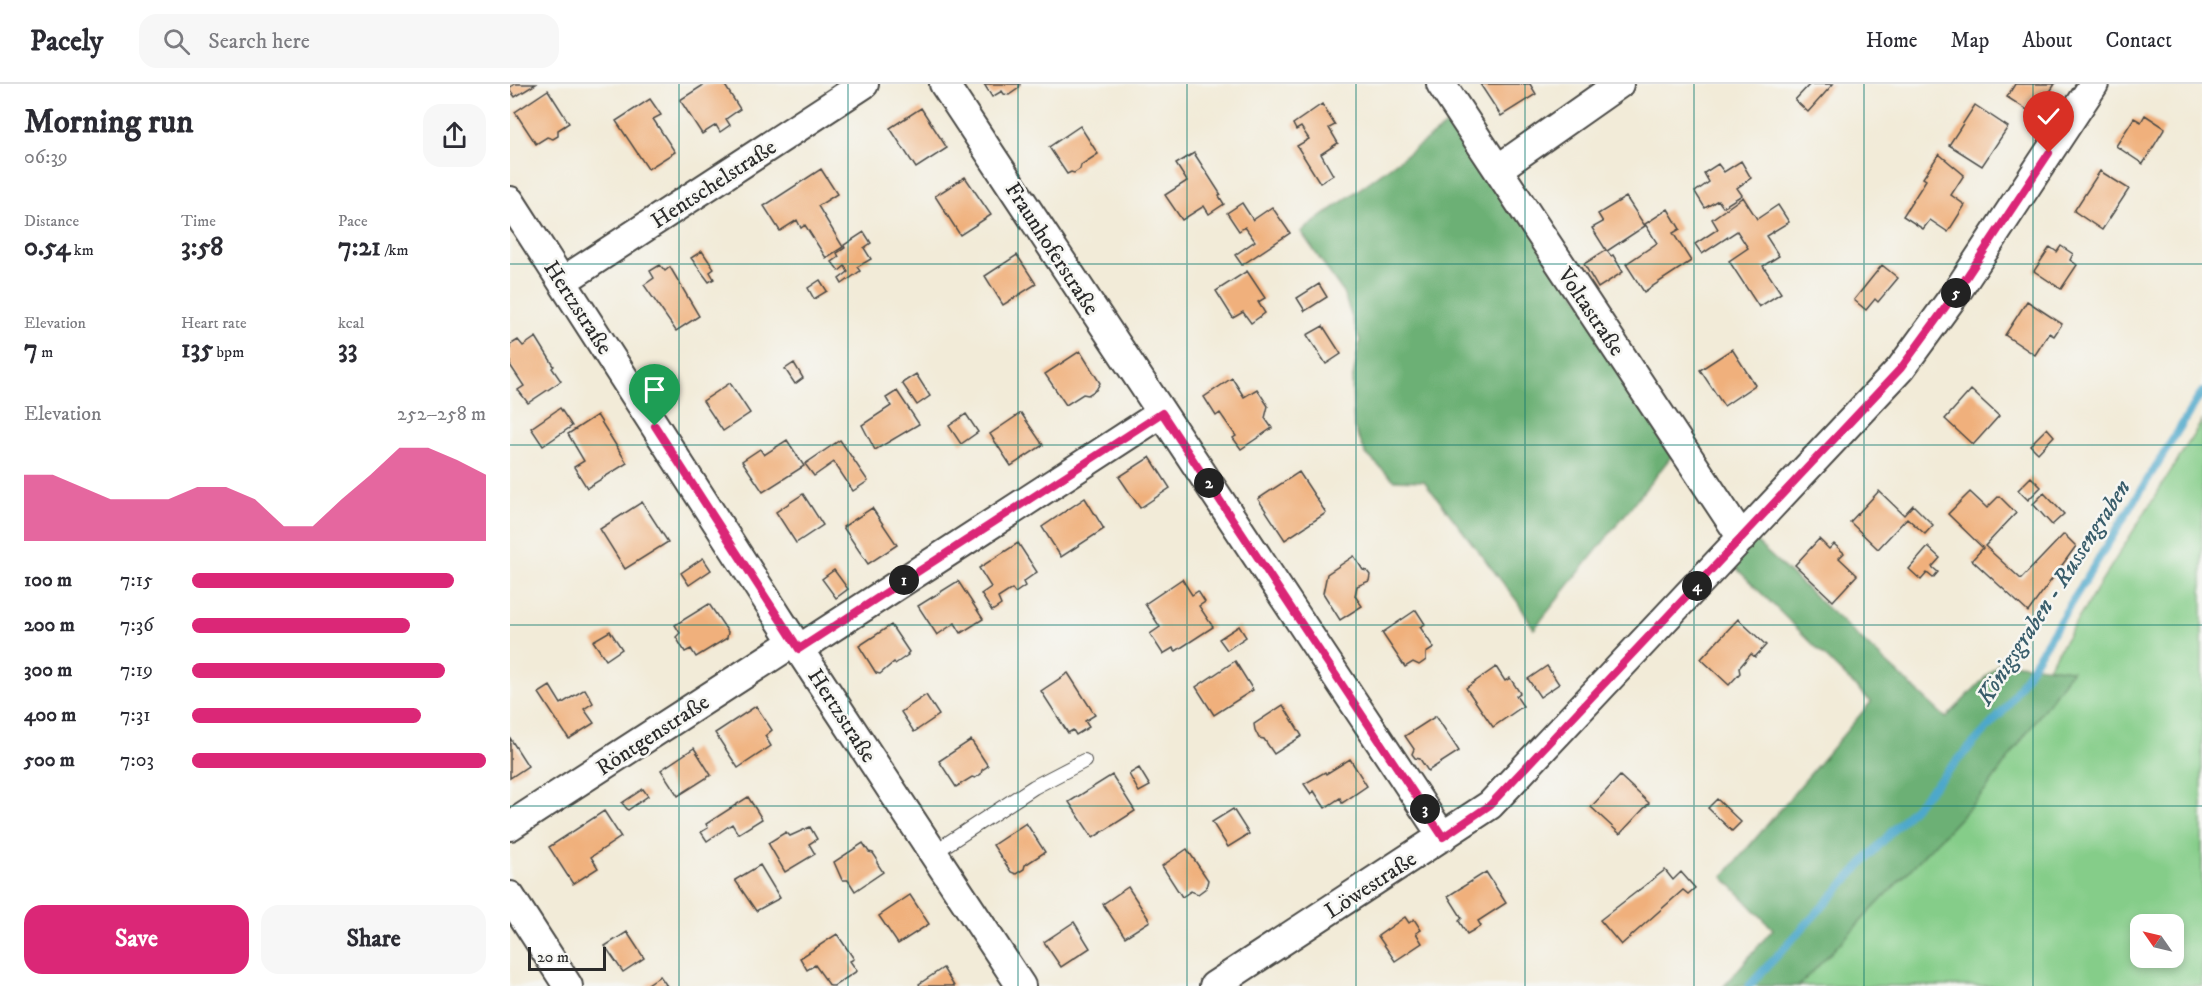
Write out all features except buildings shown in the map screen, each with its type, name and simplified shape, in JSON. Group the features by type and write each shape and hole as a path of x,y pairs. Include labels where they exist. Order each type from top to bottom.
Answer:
{"street":[{"name":"Hentschelstraße","path":"563,281 864,84"},
{"name":"Fraunhoferstraße","path":"945,84 1443,837"},
{"name":"Voltastraße","path":"1441,84 1742,538"},
{"path":"1498,169 1619,84"},
{"name":"Löwestraße","path":"1214,986 1490,805 1901,368 1958,290 2094,84"},
{"name":"Hertzstraße","path":"510,201 1021,986"},
{"path":"797,645 1162,413"},
{"name":"Röntgenstraße","path":"510,826 797,645"},
{"path":"510,896 568,986"}],"lane":[{"path":"933,853 1034,787 1084,761"}],"green space":[{"path":"1459,116 1678,448 1534,629 1517,601 1424,481 1394,480 1366,454 1354,427 1352,382 1360,341 1343,292 1301,232"},
{"path":"2202,421 2202,986 1799,986 1985,791 2072,670 2048,667"},
{"path":"1755,541 1946,718 2000,662 2072,670 1985,791 1799,986 1724,986 1773,929 1723,877 1871,702 1733,565"}],"waterway":[{"name":"Königsgraben - Russengraben","path":"1749,986 2006,708 2202,392"}],"route":[{"path":"655,426 799,649 1162,413 1443,837 1490,805 1901,368 1958,290 2049,153"}]}
